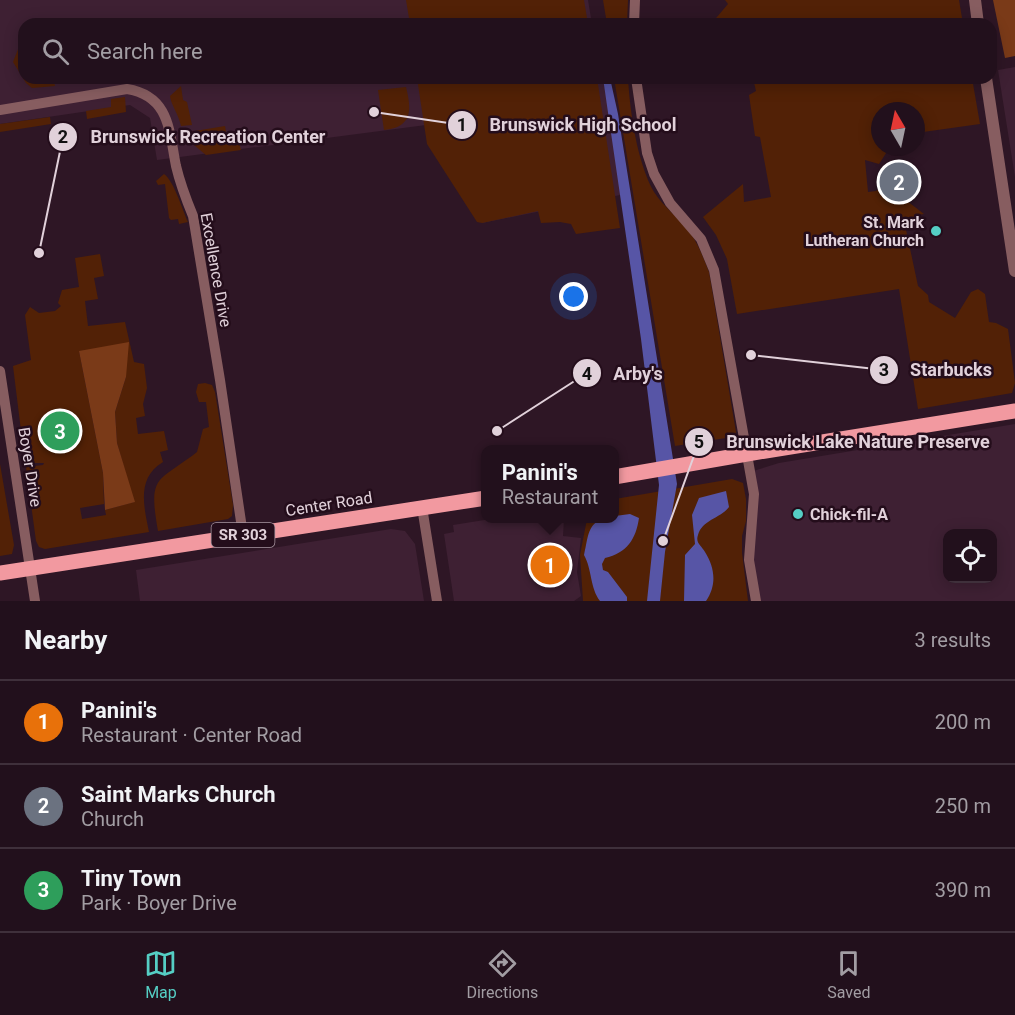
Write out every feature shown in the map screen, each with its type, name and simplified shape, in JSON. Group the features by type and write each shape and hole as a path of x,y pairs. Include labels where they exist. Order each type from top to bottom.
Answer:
{"main road":[{"path":"619,476 1015,411"},
{"name":"Center Road","path":"0,573 481,499"}],"street":[{"path":"634,18 635,0"},
{"path":"975,0 977,18"},
{"path":"637,84 647,153 654,174 670,203 701,240 714,270 754,494 749,560 756,601"},
{"path":"988,84 1015,271"},
{"name":"Excellence Drive","path":"0,110 127,89 148,96 160,107 170,133 183,190 193,216 243,535"},
{"name":"Boyer Drive","path":"0,371 35,601"},
{"path":"422,507 437,601"}],"shaded area":[{"path":"0,0 588,0 591,18 18,18 18,84 604,84 625,194 482,223 426,125 157,160 150,118 130,105 0,124"},
{"path":"406,0 584,0 587,18 409,18"},
{"path":"603,0 628,0 627,18 606,18"},
{"path":"725,0 959,0 962,18 716,18 728,4"},
{"path":"993,0 1015,0 1015,56 1005,58"},
{"path":"18,49 18,70 13,62"},
{"path":"1015,67 1015,177 998,70"},
{"path":"27,84 54,84 55,86 32,88"},
{"path":"418,84 598,84 620,228 576,234 571,224 541,223 538,211 482,223 477,222 427,144"},
{"path":"604,84 611,84 618,114 677,484 665,552 660,601 647,601 659,485 641,339"},
{"path":"615,84 629,84 639,152 654,192 691,234 709,272 736,432 735,436 729,434 726,438 675,446"},
{"path":"754,84 973,84 980,124 925,132 925,102 871,102 871,156 884,156 879,164 865,160 868,192 876,191 885,184 924,214 918,215 919,222 905,225 918,286 928,295 929,302 955,318 971,292 978,289 985,294 989,322 1008,329 1015,383 1012,393 918,409 899,289 737,314 727,259 716,235 703,217 743,184 744,202 771,197 760,137 755,136 749,95 756,91"},
{"path":"181,86 183,100 187,102 192,125 181,126 170,96"},
{"path":"406,87 409,103 408,116 400,125 384,130 378,90"},
{"path":"125,97 126,112 87,119 86,111 111,107 111,99"},
{"path":"50,117 51,124 0,132 0,124"},
{"path":"225,126 228,143 239,142 241,150 206,155 183,136 183,133"},
{"path":"164,174 174,189 188,222 179,224 178,219 169,218 165,184 158,185 156,181"},
{"path":"100,254 104,276 94,278 98,299 85,301 88,326 125,322 134,362 144,364 147,388 143,404 145,416 136,418 138,434 164,431 168,450 160,452 163,462 154,469 145,485 144,503 149,532 45,549 39,547 36,541 26,467 44,463 25,463 13,366 31,360 25,315 30,307 39,313 55,311 61,306 58,303 62,290 79,287 75,258","holes":["79,351 126,377 115,412 117,443 134,502 105,510 106,515 82,519 80,508 104,504 103,473"]},
{"path":"129,342 126,377 115,412 117,443 135,502 105,510 103,473 79,351"},
{"path":"198,384 212,385 215,392 233,505 232,516 228,519 158,531 155,489 164,476 197,452 203,429 209,427 206,402 199,402 196,392"},
{"path":"1015,424 1015,601 756,601 750,472 779,463"},
{"path":"0,464 14,545 12,554 0,556"},
{"path":"732,479 743,483 746,521 742,536 742,553 748,601 583,601 580,555 586,523 619,523 619,498"},
{"path":"726,491 729,507 707,522 697,538 713,570 710,595 706,601 684,601 685,555 695,544 692,515 699,498"},
{"path":"630,514 639,518 636,532 625,549 605,558 602,564 603,570 608,572 627,597 627,601 600,601 594,590 584,555 594,524 619,523 619,515"},
{"path":"481,521 481,523 564,523 563,536 581,538 577,572 581,596 574,601 454,601 444,534 454,532 453,525"},
{"path":"391,529 405,531 415,544 424,601 140,601 136,570"}],"place":[{"name":"Brunswick High School","path":"374,112"},
{"name":"Saint Marks Church","path":"899,182"},
{"name":"St. Mark Lutheran Church","path":"936,231"},
{"name":"Brunswick Recreation Center","path":"39,253"},
{"name":"Starbucks","path":"751,355"},
{"name":"Tiny Town","path":"60,431"},
{"name":"Arby's","path":"497,431"},
{"name":"Chick-fil-A","path":"798,514"},
{"name":"Brunswick Lake Nature Preserve","path":"663,541"},
{"name":"Panini's","path":"550,565"}]}
